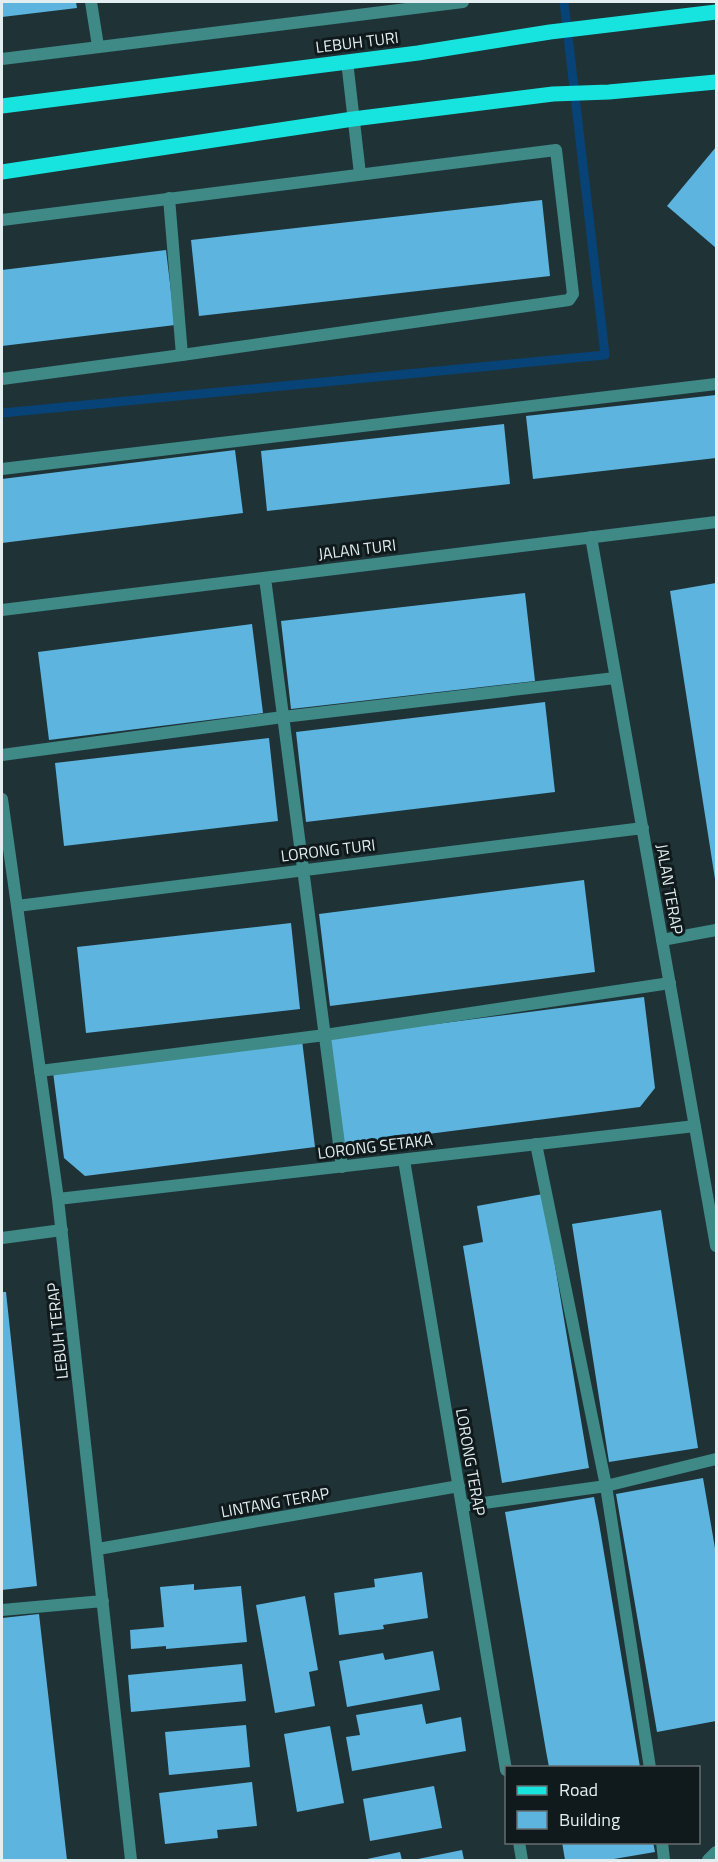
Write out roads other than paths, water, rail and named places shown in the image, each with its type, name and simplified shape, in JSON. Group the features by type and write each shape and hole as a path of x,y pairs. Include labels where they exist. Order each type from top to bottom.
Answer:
{"main road":[{"name":"LEBUH TURI","path":"2,106 418,53 550,32 717,12"},
{"path":"2,172 353,119 553,94 609,92 717,82"}],"street":[{"path":"91,2 98,46"},
{"name":"LEBUH TURI","path":"2,59 463,2"},
{"path":"347,61 360,174"},
{"path":"2,220 556,150 573,294 572,298 2,379"},
{"path":"169,198 182,355"},
{"path":"2,469 717,384"},
{"name":"JALAN TURI","path":"2,610 717,522"},
{"name":"JALAN TERAP","path":"591,537 717,1246"},
{"path":"266,578 342,1167"},
{"path":"2,756 283,717 615,678"},
{"name":"LEBUH TERAP","path":"2,799 62,1230 131,1860"},
{"name":"LORONG TURI","path":"17,906 643,828"},
{"path":"662,940 717,930"},
{"path":"40,1071 325,1035 670,983"},
{"name":"LORONG SETAKA","path":"58,1200 695,1126"},
{"path":"536,1144 606,1486 650,1766"},
{"name":"LORONG TERAP","path":"404,1160 506,1766"},
{"path":"2,1238 62,1230"},
{"path":"462,1506 606,1486 717,1459"},
{"name":"LINTANG TERAP","path":"98,1549 459,1486"},
{"path":"2,1610 103,1601"},
{"path":"519,1844 522,1860"},
{"path":"662,1844 664,1860"},
{"path":"708,1860 717,1852"}],"waterway":[{"path":"2,413 605,355 564,2"}]}
